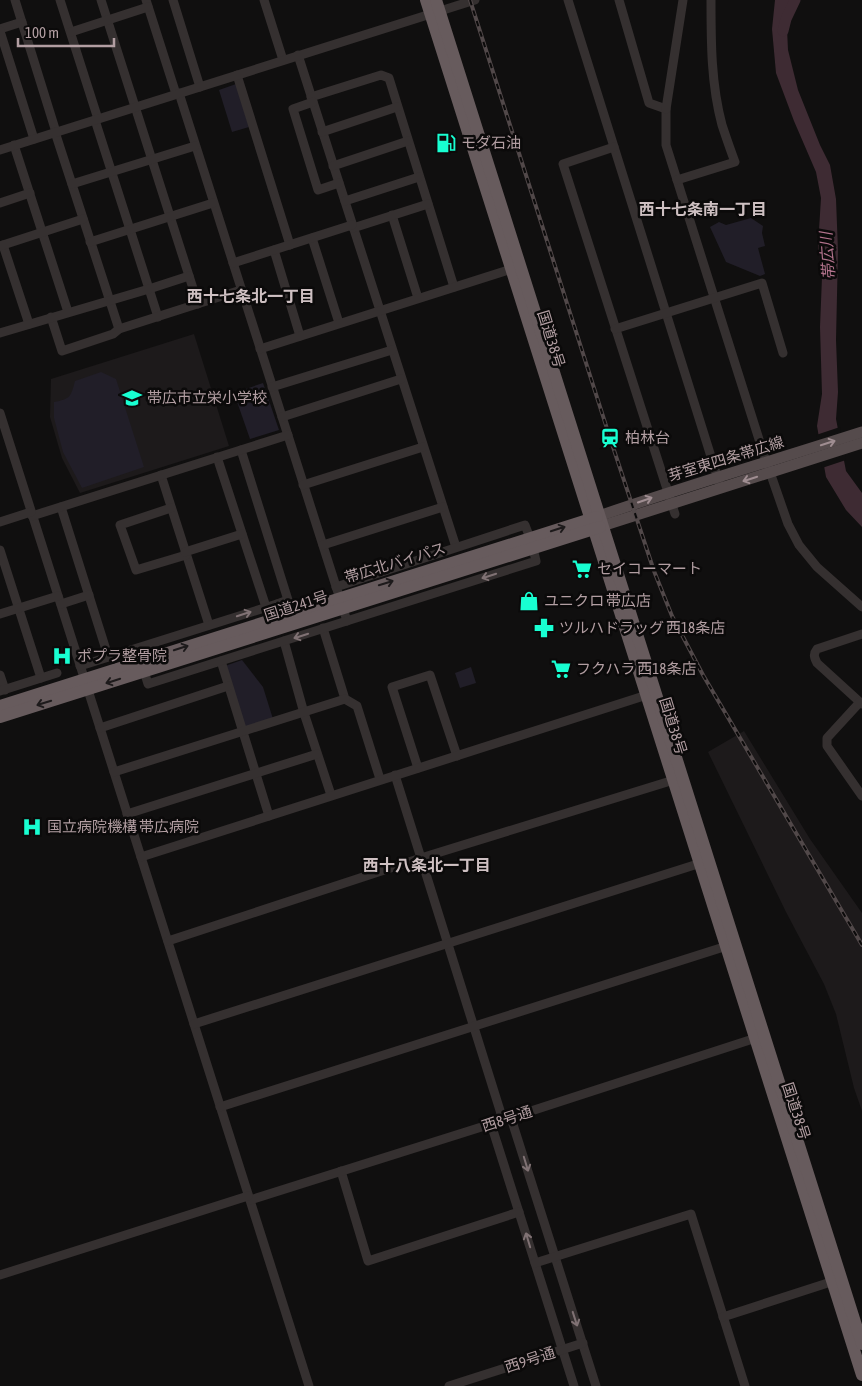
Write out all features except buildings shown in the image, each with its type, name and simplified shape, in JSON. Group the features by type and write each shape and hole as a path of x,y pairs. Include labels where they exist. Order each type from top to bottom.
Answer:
{"highway":[{"name":"国道38号","path":"426,0 435,8 837,1280 862,1375"},
{"name":"国道241号","path":"0,716 86,684 144,671 339,597 531,543 596,522"},
{"name":"帯広北バイパス","path":"0,706 31,696 86,684 279,610 339,597"},
{"name":"国道38号","path":"837,1280 862,1344"}],"main road":[{"name":"芽室東四条帯広線","path":"596,522 668,493 719,483 796,459 862,432"},
{"name":"芽室東四条帯広線","path":"796,459 862,444"},
{"name":"芽室東四条帯広線","path":"596,522 673,509 719,483"}],"street":[{"path":"15,0 119,329"},
{"path":"60,0 97,119 111,172 158,317"},
{"path":"101,0 198,304"},
{"path":"173,0 200,86"},
{"path":"264,0 283,60"},
{"path":"0,150 298,56 435,8 475,0"},
{"path":"568,0 719,483"},
{"path":"619,0 649,103 666,109"},
{"path":"683,0 666,109 666,145 768,468 788,524 799,545 817,567 862,607"},
{"path":"677,180 734,162 722,124 714,77 711,51 711,0"},
{"path":"71,32 108,20 147,4 233,263 347,621"},
{"path":"22,22 0,30 34,139"},
{"path":"298,56 456,547"},
{"path":"237,75 290,245"},
{"path":"339,183 318,190 293,109 312,100 381,75 389,78 454,287"},
{"path":"322,132 397,107"},
{"path":"333,166 408,142"},
{"path":"14,145 68,312"},
{"path":"72,184 195,146"},
{"path":"614,148 563,164 673,509"},
{"path":"345,201 419,177"},
{"path":"0,203 30,193"},
{"path":"90,242 213,203"},
{"path":"233,263 428,204"},
{"path":"392,215 418,298"},
{"path":"29,324 2,246 83,219"},
{"path":"312,238 339,324"},
{"path":"274,250 300,336"},
{"path":"260,348 516,267"},
{"path":"0,333 189,276"},
{"path":"615,329 762,283 783,353"},
{"path":"51,318 62,351 113,334 119,329 241,290"},
{"path":"272,387 392,350"},
{"path":"282,417 401,379"},
{"path":"0,413 309,1386"},
{"path":"0,522 61,507 288,435"},
{"path":"0,448 10,445"},
{"path":"303,485 423,447"},
{"path":"80,666 266,607 279,610 288,600 241,450"},
{"path":"217,457 266,607"},
{"path":"162,475 209,625"},
{"path":"61,507 108,656"},
{"path":"323,545 443,507"},
{"path":"171,508 120,525 136,570 242,534"},
{"path":"144,671 148,684 536,561 525,525 456,547 339,597"},
{"path":"0,550 42,678"},
{"path":"0,614 19,608 89,595"},
{"path":"323,628 345,699 357,706 380,780"},
{"path":"862,634 817,649 814,652 817,663 861,703 827,738 828,746 862,796"},
{"path":"284,641 304,713 331,795"},
{"path":"221,661 269,816"},
{"path":"0,675 2,691 57,673"},
{"path":"418,768 392,686 430,675 457,756"},
{"path":"26,683 31,696"},
{"path":"100,728 228,686"},
{"path":"141,857 651,694"},
{"path":"114,772 345,699"},
{"path":"127,814 317,754"},
{"path":"395,775 474,1027 555,1256 596,1386"},
{"path":"168,941 421,858 677,778"},
{"path":"194,1024 704,862"},
{"path":"220,1107 730,945"},
{"name":"西8号通","path":"0,1275 507,1119 760,1037"},
{"path":"491,1124 574,1386"},
{"path":"340,1171 368,1261 519,1212"},
{"path":"535,1263 691,1214 745,1386"},
{"path":"722,1317 837,1280"},
{"name":"西9号通","path":"449,1386 583,1343"}],"shaded area":[{"path":"236,84 249,127 232,132 219,90"},
{"path":"751,218 763,226 762,233 765,246 758,248 765,274 760,276 726,262 710,227 719,222 726,225"},
{"name":"帯広市立栄小学校","path":"194,334 229,446 80,493 62,458 50,417 51,379"},
{"path":"101,372 116,379 144,467 82,488 63,452 54,418 54,402 69,396 75,381"},
{"path":"263,383 279,430 250,439 234,393"},
{"path":"242,660 263,687 273,719 244,728 225,666"},
{"path":"471,667 476,683 460,688 455,673"},
{"path":"744,731 810,839 862,913 862,1111 854,1088 836,1014 824,984 786,912 708,752"}],"water":[{"path":"775,0 794,0 786,8 788,50 798,90 830,165 836,199 838,392 836,419 846,471 862,493 862,527 846,510 826,477 817,426 822,394 820,327 822,277 818,246 821,198 816,172 776,73 772,29"}],"pier":[{"path":"840,427 846,460 822,468 816,435"}],"waterway":[{"name":"帯広川","path":"783,31 786,19 795,0"}],"railway":[{"path":"470,0 610,438 654,571 672,616 703,675 862,945"}],"place":[{"name":"モダ石油","path":"446,143"},
{"name":"帯広市立栄小学校","path":"132,398"},
{"name":"柏林台","path":"610,438"},
{"name":"セイコーマート","path":"582,569"},
{"name":"ユニクロ 帯広店","path":"529,601"},
{"name":"ツルハドラッグ 西18条店","path":"544,628"},
{"name":"ポプラ整骨院","path":"62,656"},
{"name":"フクハラ 西18条店","path":"561,669"},
{"name":"国立病院機構 帯広病院","path":"32,827"}],"district":[{"name":"西十七条南一丁目","path":"703,209"},
{"name":"西十七条北一丁目","path":"251,296"},
{"name":"西十八条北一丁目","path":"427,865"}]}
